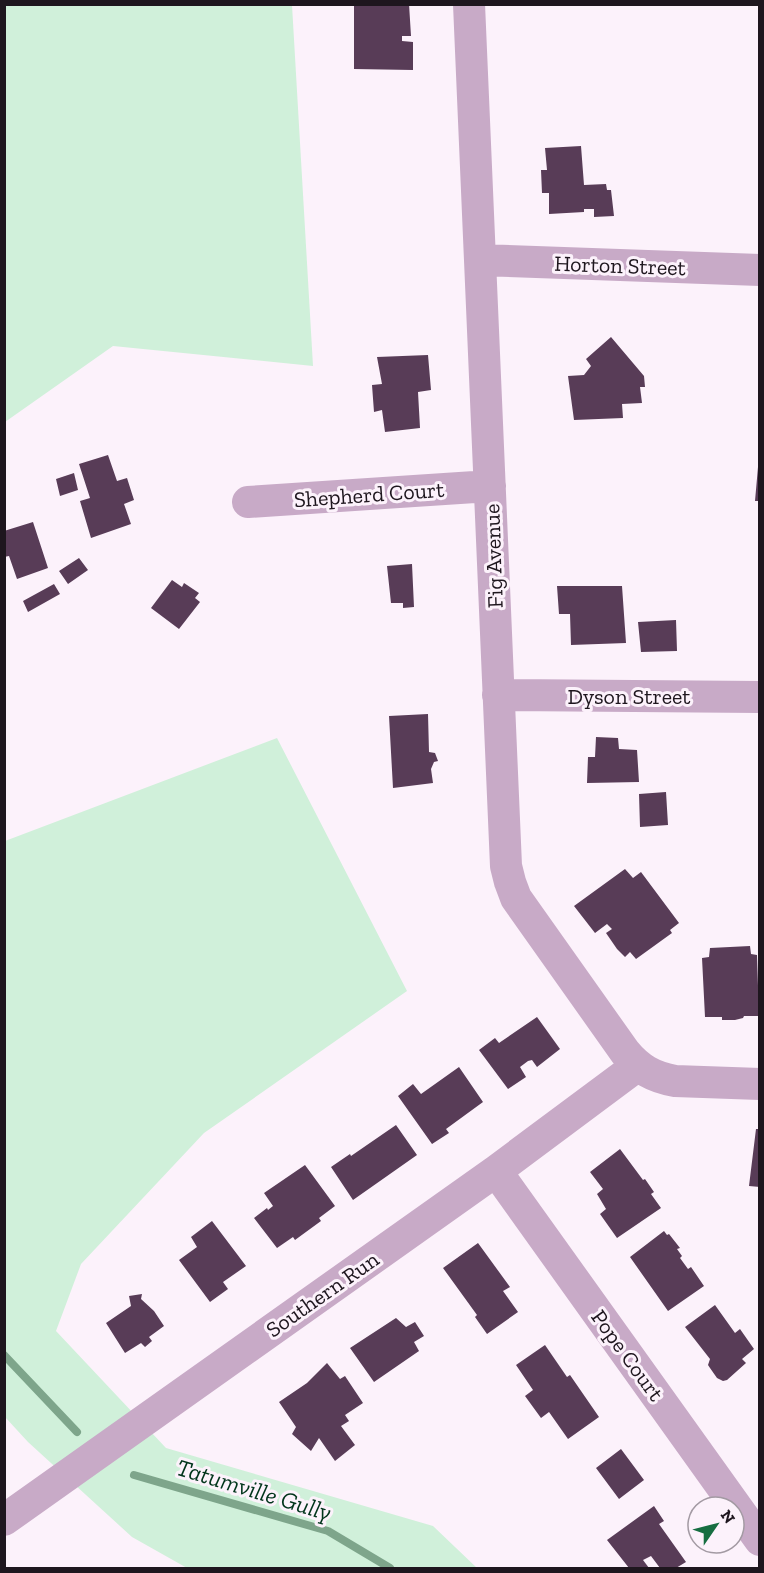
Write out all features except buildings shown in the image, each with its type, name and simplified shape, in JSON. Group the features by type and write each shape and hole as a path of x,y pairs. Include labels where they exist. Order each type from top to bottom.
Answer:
{"street":[{"name":"Fig Avenue","path":"469,4 506,866 516,898 637,1066"},
{"name":"Horton Street","path":"480,260 759,270"},
{"name":"Shepherd Court","path":"248,502 490,486"},
{"name":"Dyson Street","path":"498,695 759,697"},
{"path":"637,1066 661,1078 675,1081 759,1084"},
{"name":"Southern Run","path":"4,1521 496,1171 637,1066"},
{"name":"Pope Court","path":"496,1171 759,1540"}],"green space":[{"path":"5,4 292,5 313,366 113,346 5,422"},
{"path":"277,738 407,991 204,1133 81,1264 56,1331 166,1448 433,1526 477,1568 187,1568 132,1537 28,1442 5,1417 5,841"}],"waterway":[{"name":"Tatumville Gully","path":"4,1355 77,1432"},
{"name":"Tatumville Gully","path":"134,1475 328,1531 390,1568"}]}
